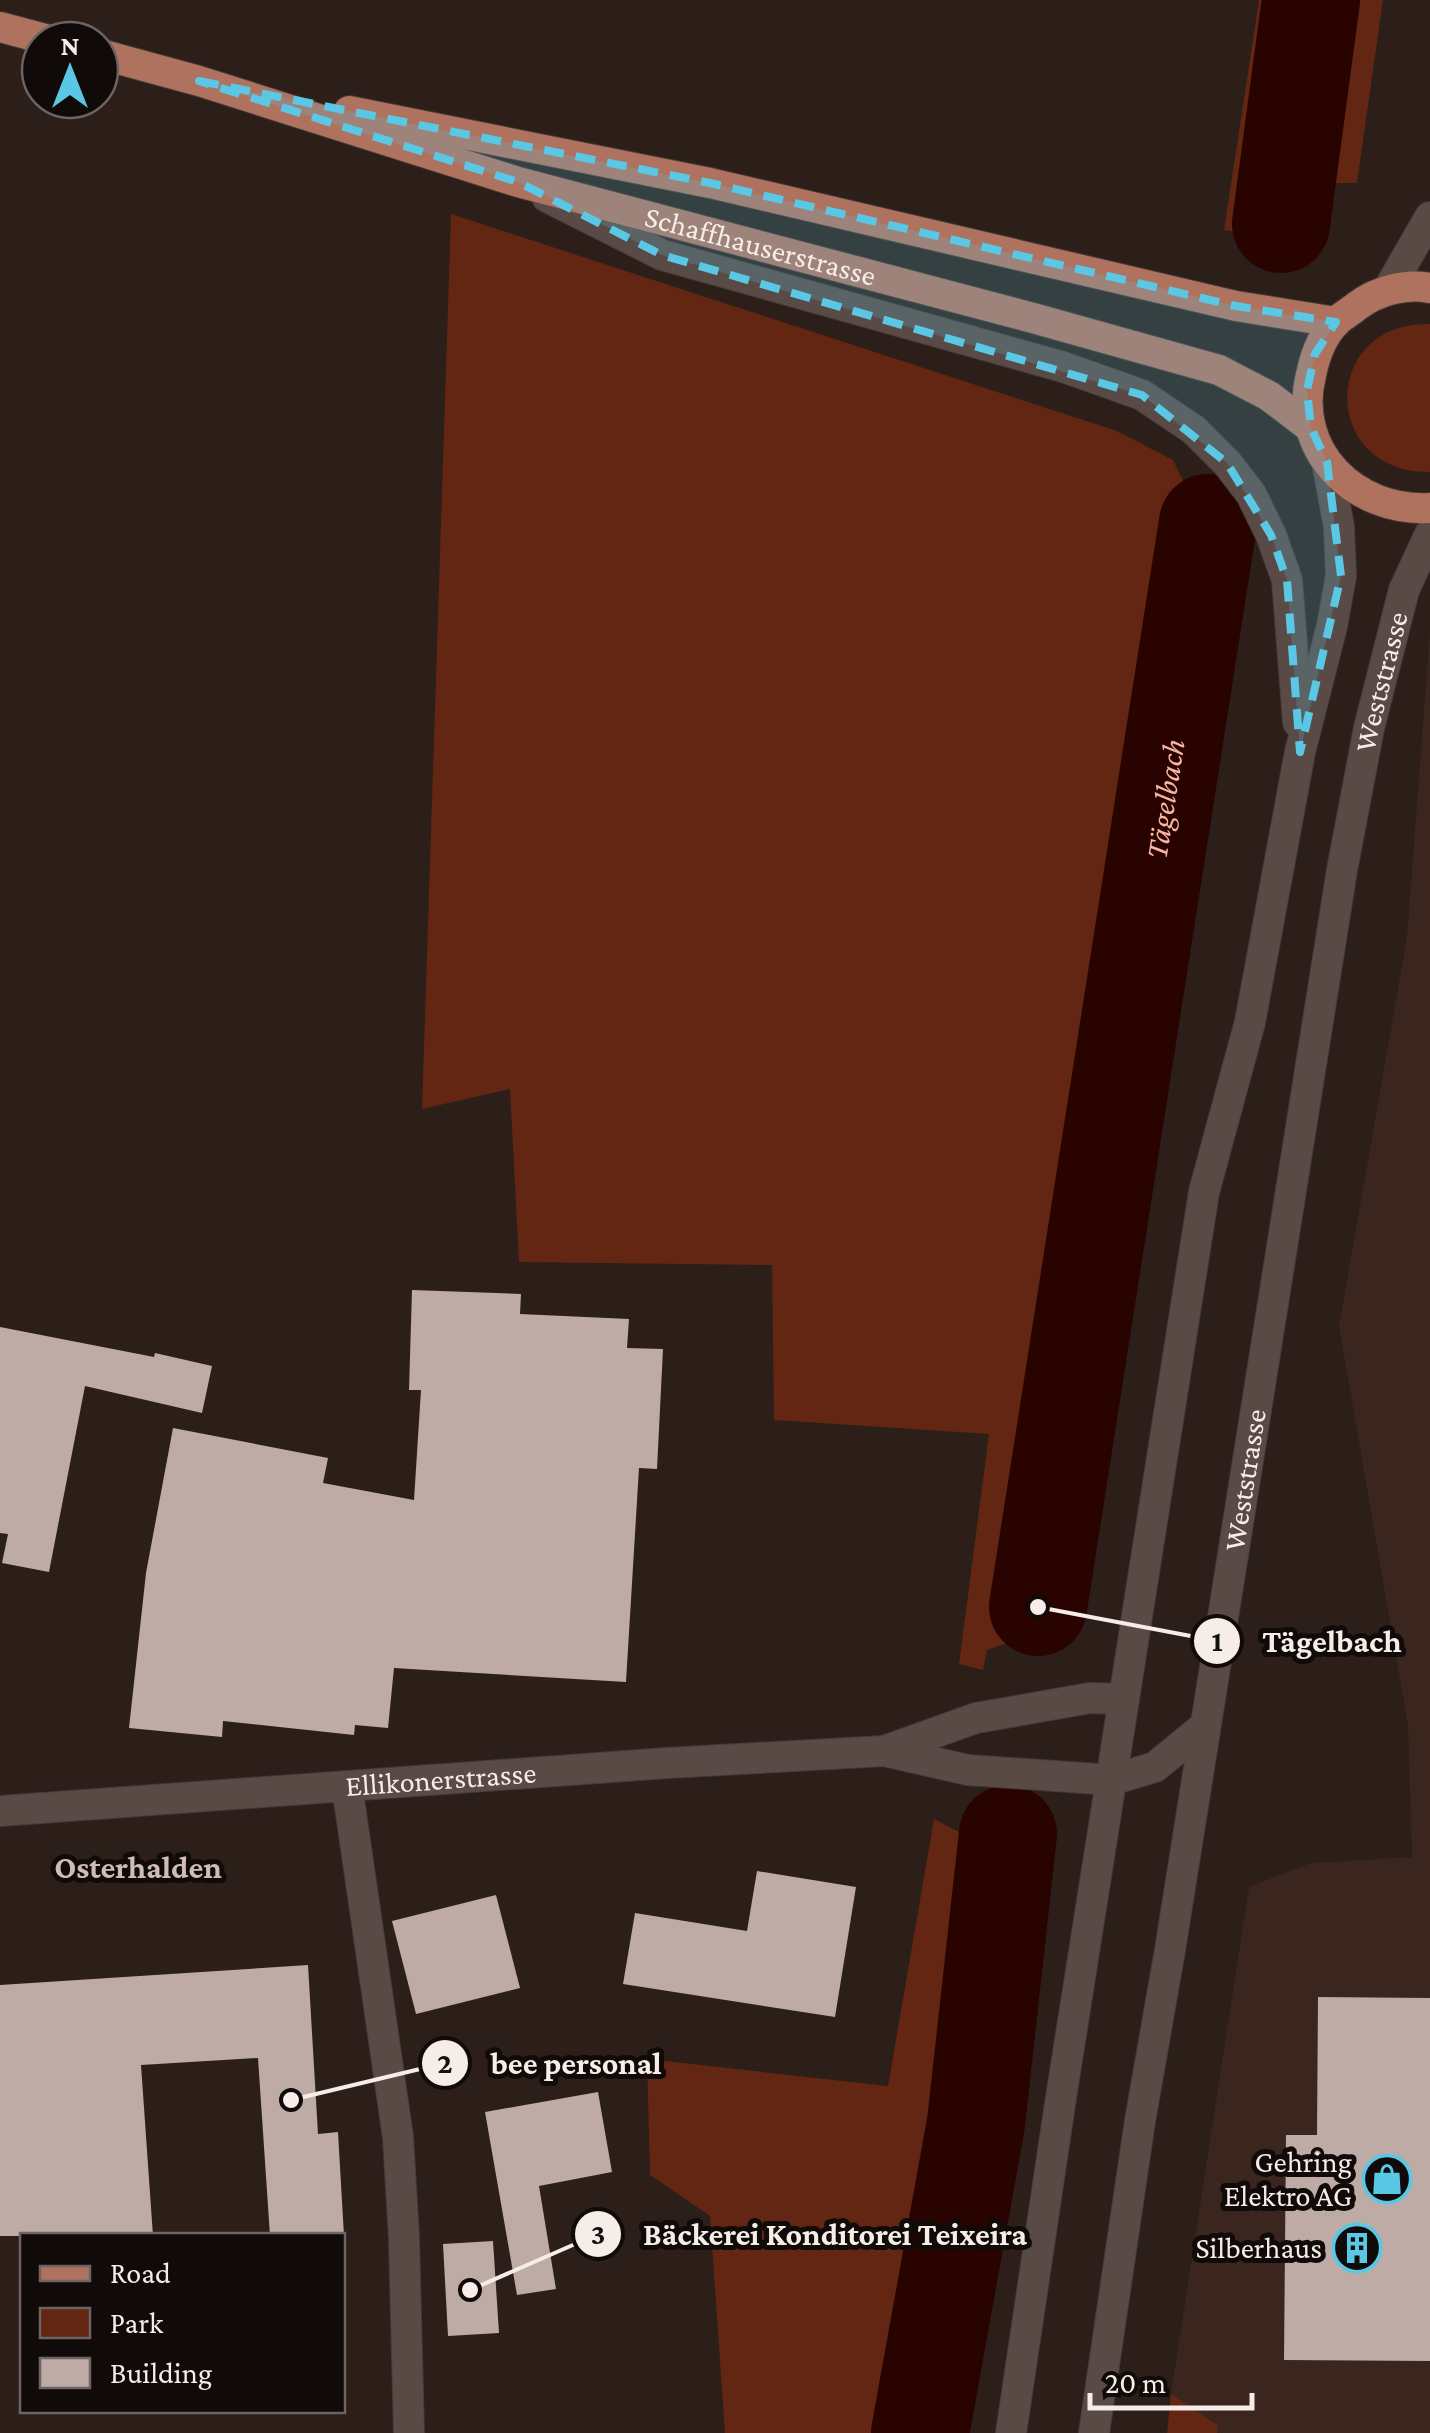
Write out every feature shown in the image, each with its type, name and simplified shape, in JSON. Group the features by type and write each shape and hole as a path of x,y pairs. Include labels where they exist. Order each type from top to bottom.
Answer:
{"main road":[{"name":"Schaffhauserstrasse","path":"120,59 518,182 1219,370 1269,396 1310,428"},
{"name":"Schaffhauserstrasse","path":"199,81 710,182 1236,306 1336,322"},
{"name":"Weststrasse","path":"518,182 662,255 1063,367 1142,394 1194,430 1251,494 1288,580 1300,752"},
{"path":"1388,290 1430,218"},
{"path":"1430,288 1388,290 1366,299 1336,322 1316,354 1307,390 1310,428 1327,462 1350,485 1378,502 1430,508"},
{"name":"Weststrasse","path":"1011,2433 1204,1192 1250,1022 1300,752 1341,576 1338,526 1327,462"},
{"name":"Weststrasse","path":"1094,2433 1129,2192 1342,870 1369,728 1404,590 1430,534"},
{"name":"Ellikonerstrasse","path":"884,1751 976,1718 1090,1698 1124,1699"},
{"name":"Ellikonerstrasse","path":"0,1811 704,1760 884,1751 968,1770 1112,1780 1156,1767 1205,1726"},
{"name":"Ellikonerstrasse","path":"347,1786 398,2137 409,2433"}],"highlighted area":[{"path":"199,81 710,183 1236,306 1336,322 1315,354 1307,390 1311,428 1327,462 1341,576 1300,752 1287,580 1271,535 1227,463 1142,395 662,255 518,182"}],"shaded area":[{"path":"1430,630 1430,2433 1217,2433 1217,2424 1171,2394 1249,1887 1311,1863 1412,1857 1408,1726 1339,1326 1407,937"}],"green space":[{"path":"1259,0 1383,0 1357,183 1335,183 1318,215 1292,230 1276,233 1224,230"},
{"path":"451,214 1117,431 1173,460 1192,500 1183,553 1236,576 1186,831 1085,1596 1070,1622 987,1650 983,1670 959,1664 989,1434 774,1420 772,1265 519,1262 510,1089 422,1109"},
{"path":"1430,324 1430,472 1394,466 1368,449 1352,425 1347,397 1352,370 1368,346 1394,330"},
{"path":"934,1819 961,1833 935,2106 967,1834 1028,1853 1021,2020 963,2433 879,2433 930,2138 875,2433 725,2433 710,2216 650,2175 647,2059 888,2086"},
{"path":"1171,2394 1218,2425 1217,2433 1167,2433"}],"building":[{"path":"412,1290 521,1294 520,1314 629,1319 627,1348 663,1349 657,1469 639,1468 626,1682 394,1668 388,1728 355,1725 354,1735 223,1721 222,1737 129,1728 146,1573 173,1428 328,1458 323,1483 414,1500 421,1390 409,1390"},
{"path":"0,1327 212,1366 202,1413 85,1386 49,1572 2,1563 8,1534 0,1533"},
{"path":"757,1871 856,1887 835,2017 623,1984 635,1913 747,1931"},
{"path":"496,1895 520,1988 416,2014 392,1921"},
{"path":"308,1965 318,2134 338,2132 344,2233 270,2233 258,2058 141,2065 153,2233 0,2236 0,1985"},
{"name":"Silberhaus","path":"1318,1997 1430,1998 1430,2361 1284,2360 1286,2135 1317,2135"},
{"path":"598,2092 612,2172 539,2186 556,2289 517,2295 485,2112"},
{"path":"493,2241 499,2333 448,2336 443,2244"}],"waterway":[{"name":"Tägelbach","path":"1281,224 1311,0"},
{"name":"Tägelbach","path":"1038,1607 1208,523"},
{"name":"Tägelbach","path":"920,2433 976,2123 1008,1834"}],"place":[{"name":"Tägelbach","path":"1038,1607"},
{"name":"bee personal","path":"291,2100"},
{"name":"Gehring Elektro AG","path":"1387,2179"},
{"name":"Silberhaus","path":"1357,2248"},
{"name":"Bäckerei Konditorei Teixeira","path":"470,2290"}],"district":[{"name":"Osterhalden","path":"138,1867"}]}
